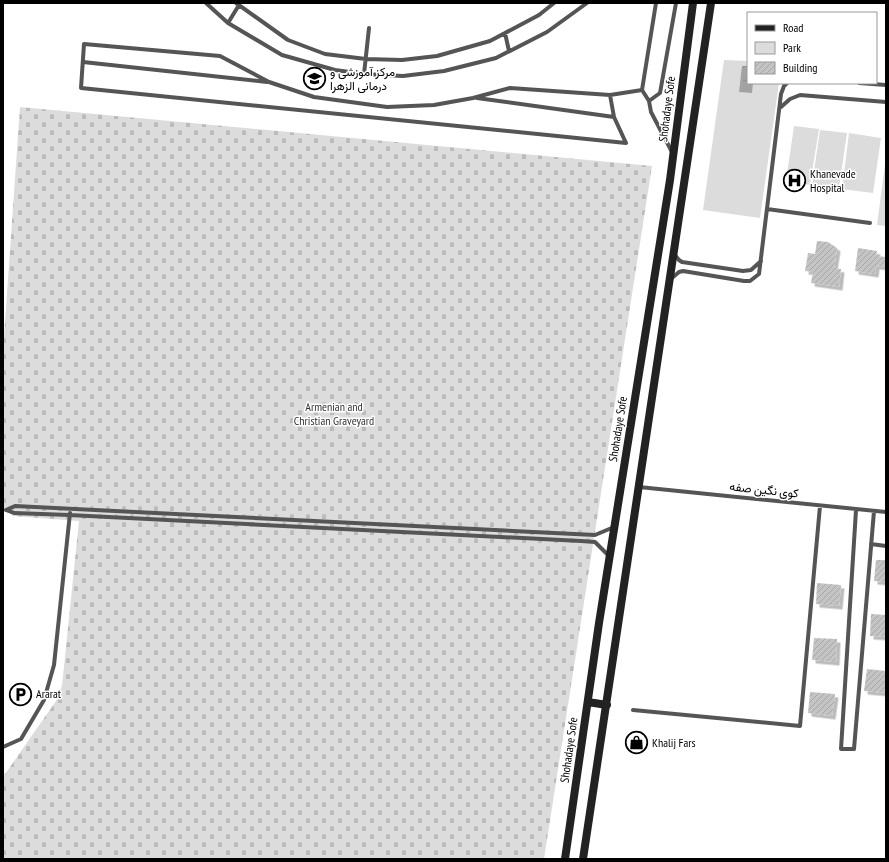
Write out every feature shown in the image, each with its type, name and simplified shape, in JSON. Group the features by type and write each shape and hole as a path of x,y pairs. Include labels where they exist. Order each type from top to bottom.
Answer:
{"main road":[{"name":"Shohadaye Sofe","path":"565,859 614,527 673,154 693,3"},
{"path":"583,859 711,3"},
{"path":"588,702 607,705"}],"lane":[{"path":"206,3 228,23 282,55 335,70 364,74 403,76 444,72 496,58 547,32 587,3"},
{"path":"228,23 238,4 288,40 325,54 366,59 402,60 437,56 490,41 539,15 554,3"},
{"path":"656,3 642,90 649,101 651,112 673,154"},
{"path":"649,101 660,93 676,3"},
{"path":"364,74 369,28"},
{"path":"505,33 509,51"},
{"path":"610,95 614,117 626,142 81,88 84,44 220,56 269,82 314,97 387,107 434,105 474,98 510,88 610,95 642,90"},
{"path":"83,62 269,82"},
{"path":"670,280 675,275 683,271 744,281 750,281 759,274 782,90 786,84"},
{"path":"872,84 886,85"},
{"path":"780,108 790,99 800,95 886,102"},
{"path":"474,98 614,117"},
{"path":"768,208 870,223"},
{"path":"674,254 682,262 743,271 751,270 761,261"},
{"name":"کوی نگین صفه","path":"639,487 886,512"},
{"path":"610,557 594,542 14,513 6,510 15,506 70,508 595,535 614,527"},
{"path":"633,710 800,726 820,506"},
{"path":"3,747 21,739 44,700 54,665 70,508"},
{"path":"856,510 841,749 854,750 874,511"},
{"path":"871,544 886,546"}],"green space":[{"path":"724,60 747,61 747,84 779,84 760,218 703,210"},
{"name":"Armenian and Christian Graveyard","path":"20,107 652,166 544,859 3,859 3,777 56,701 62,686 79,521 13,516 4,509 3,506 3,351"},
{"path":"794,126 819,129 810,185 786,181"},
{"path":"820,130 847,133 839,188 812,185"},
{"path":"849,133 881,138 873,193 842,189"},
{"path":"886,157 886,226 877,225"}],"water":[{"path":"742,66 747,66 747,84 753,84 752,93 739,92"}],"building":[{"path":"817,241 828,242 837,248 834,268 841,269 839,287 811,283 813,272 805,271 808,253 815,254"},
{"path":"858,248 877,251 876,256 886,257 886,267 876,266 875,274 855,271"},
{"path":"876,560 886,560 886,582 874,581"},
{"path":"817,583 841,585 839,606 816,604"},
{"path":"871,614 886,615 886,637 870,636"},
{"path":"814,638 837,639 836,662 812,660"},
{"path":"867,669 886,671 886,693 864,691"},
{"path":"810,692 835,694 832,716 808,713"}],"place":[{"name":"مرکز آموزشی و درمانی الزهرا","path":"314,79"},
{"name":"Khanevade Hospital","path":"795,181"},
{"name":"Ararat","path":"21,694"},
{"name":"Khalij Fars","path":"636,743"}]}
